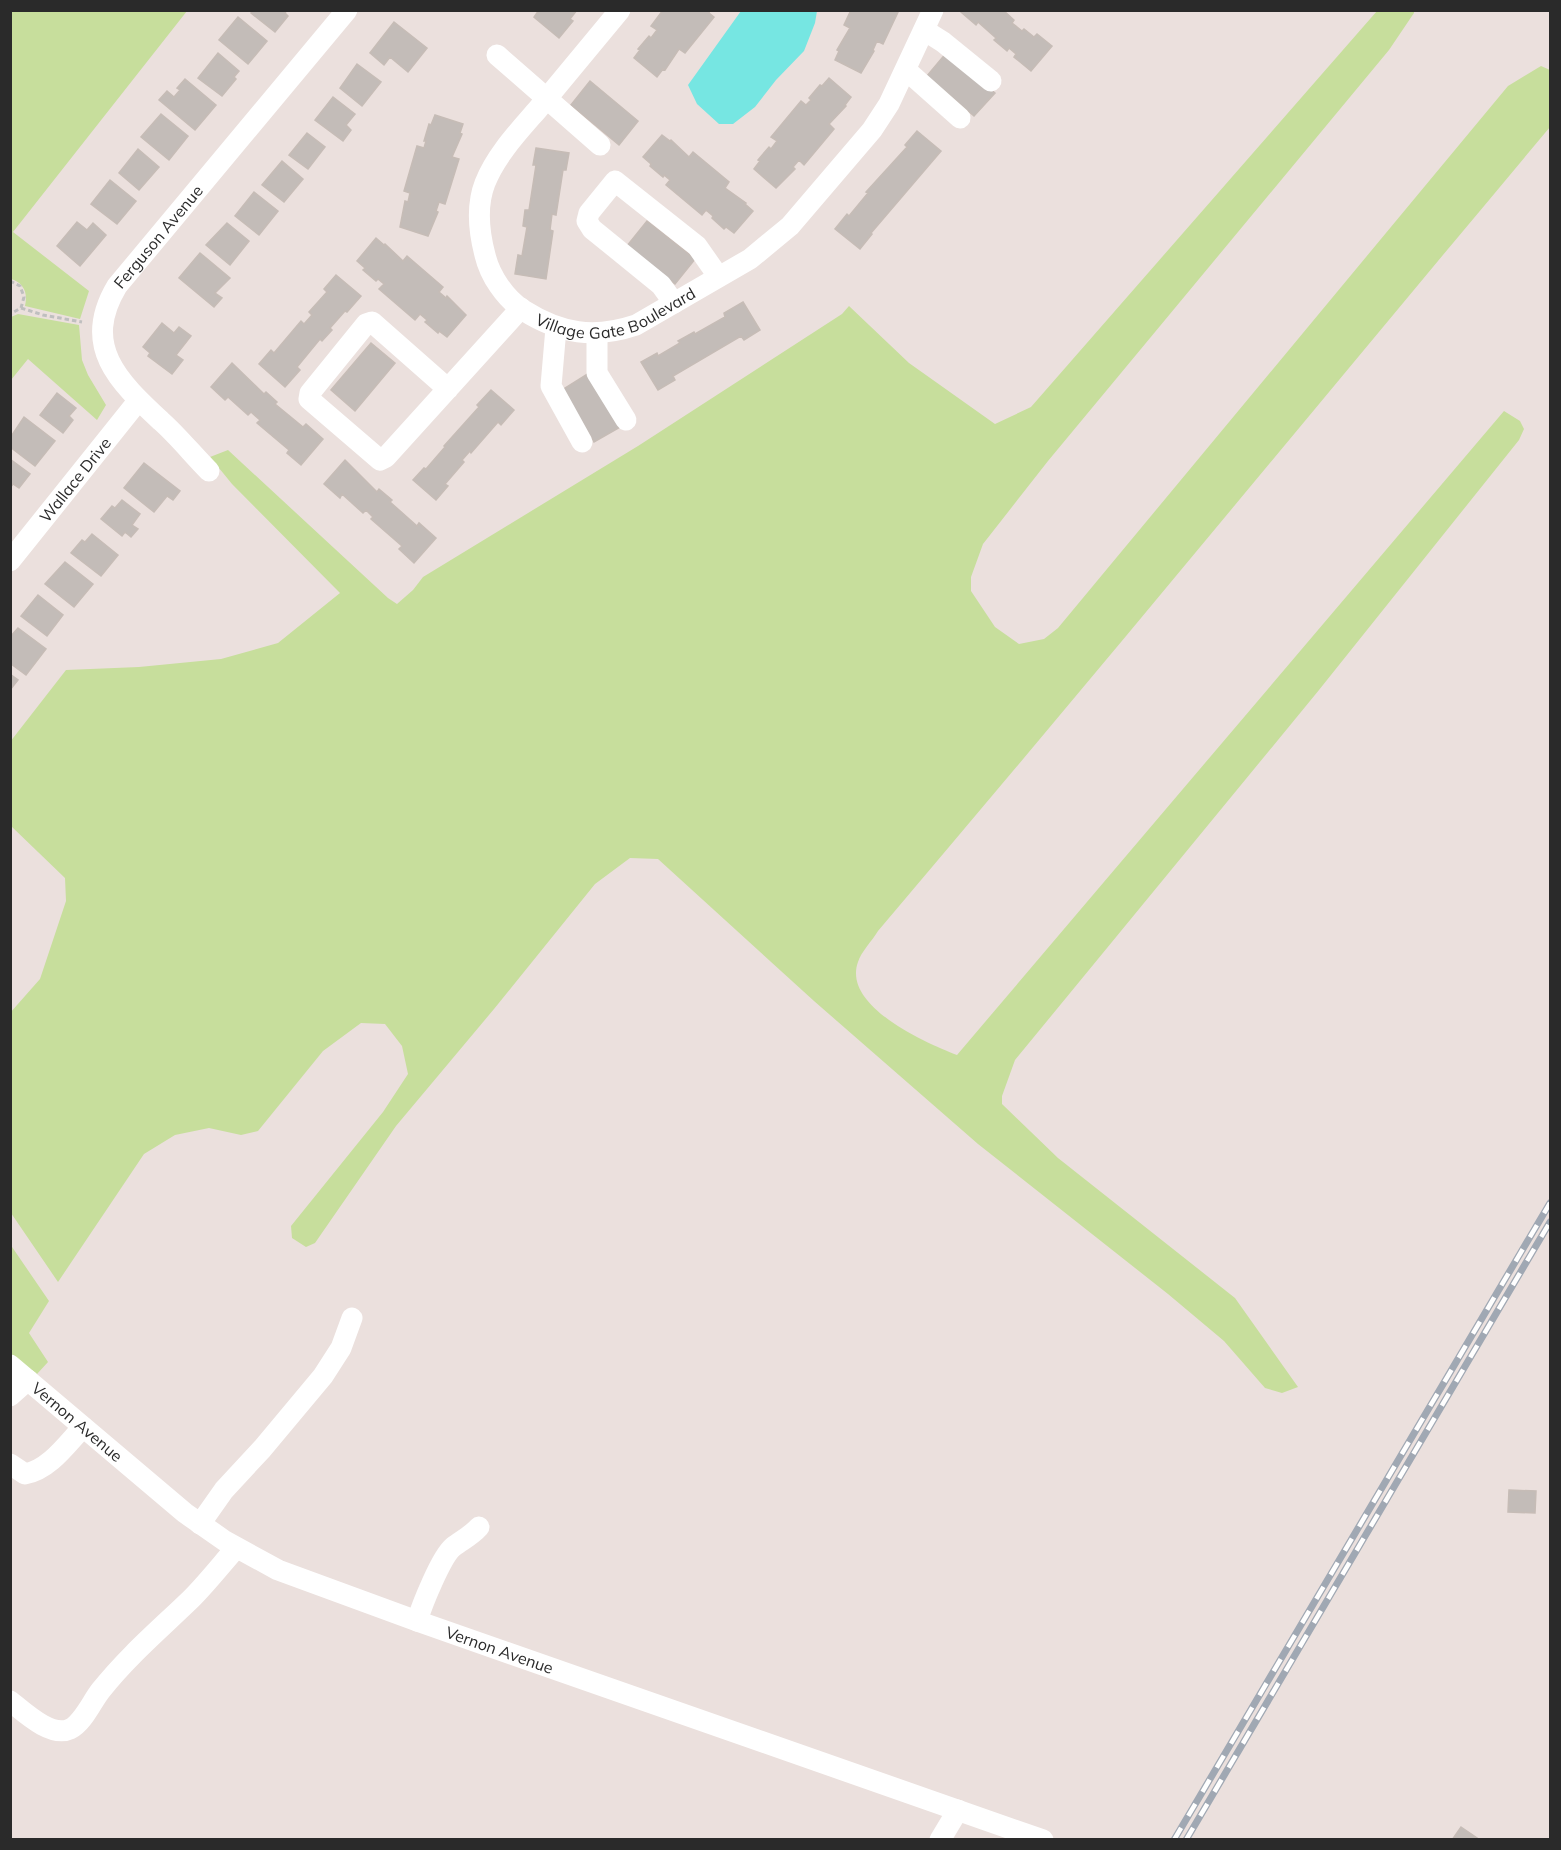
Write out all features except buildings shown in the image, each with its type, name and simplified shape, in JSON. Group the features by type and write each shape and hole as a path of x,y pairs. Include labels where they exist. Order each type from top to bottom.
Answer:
{"street":[{"name":"Ferguson Avenue","path":"209,471 162,422 138,401 110,366 104,350 102,333 103,317 108,300 117,286 347,10"},
{"name":"Village Gate Boulevard","path":"620,10 512,139 485,182 480,203 481,233 487,262 495,280 521,308 556,328 597,333 621,330 636,325 757,254 790,226 872,130 889,104 933,10"},
{"path":"924,30 943,42 991,81"},
{"path":"497,55 600,145"},
{"path":"906,70 960,118"},
{"path":"674,303 661,285 592,229 587,221 589,213 615,181 697,246 718,276"},
{"path":"448,389 372,322 366,324 310,393 309,399 380,460 386,457 448,389 521,308"},
{"path":"556,328 551,386 582,442"},
{"path":"597,333 597,373 626,420"},
{"name":"Wallace Drive","path":"10,561 138,401"},
{"path":"200,1524 225,1490 323,1376 341,1348 352,1318"},
{"name":"Vernon Avenue","path":"10,1365 185,1513 236,1548 278,1570 417,1621 1043,1839"},
{"path":"10,1396 28,1380"},
{"path":"10,1464 25,1474 36,1472 54,1458 83,1427"},
{"path":"417,1621 423,1600 450,1549 472,1535 479,1527"},
{"path":"10,1701 43,1725 58,1731 70,1729 80,1721 116,1671 191,1598 236,1548"},
{"path":"940,1839 958,1810"}],"path":[{"path":"10,281 20,286 24,297 21,308 10,315"},
{"path":"21,308 43,315 82,322"}],"green space":[{"path":"11,10 187,11 13,232 89,291 80,319 25,306 24,289 11,279"},
{"path":"1377,11 1414,11 1414,13 1389,50 1048,461 983,544 971,577 971,591 995,627 1019,644 1044,639 1058,628 1508,86 1541,66 1550,70 1550,127 878,931 859,958 856,978 862,993 874,1008 908,1032 957,1055 1504,411 1520,421 1524,429 1519,440 1319,690 1015,1060 1002,1096 1002,1104 1058,1158 1235,1298 1298,1387 1282,1393 1265,1388 1224,1341 978,1144 814,1001 658,859 630,858 595,884 396,1126 315,1243 306,1247 292,1238 291,1226 383,1112 408,1074 402,1046 385,1024 361,1023 323,1051 258,1131 241,1135 209,1128 175,1135 144,1154 58,1282 11,1213 10,1013 40,979 66,901 65,878 11,826 10,742 66,670 139,667 221,659 278,643 340,593 232,484 210,457 228,450 397,604 413,590 423,577 638,446 842,314 849,306 909,363 995,424 1031,407"},
{"path":"18,314 79,325 82,360 106,405 97,420 28,359 11,380 11,317"},
{"path":"10,1244 49,1301 29,1333 48,1362 37,1374 11,1358"}],"water":[{"path":"741,11 817,11 815,23 804,51 776,80 755,107 733,124 719,124 697,104 688,85"}],"railway":[{"path":"1174,1840 1550,1203"},
{"path":"1186,1840 1550,1222"}]}
